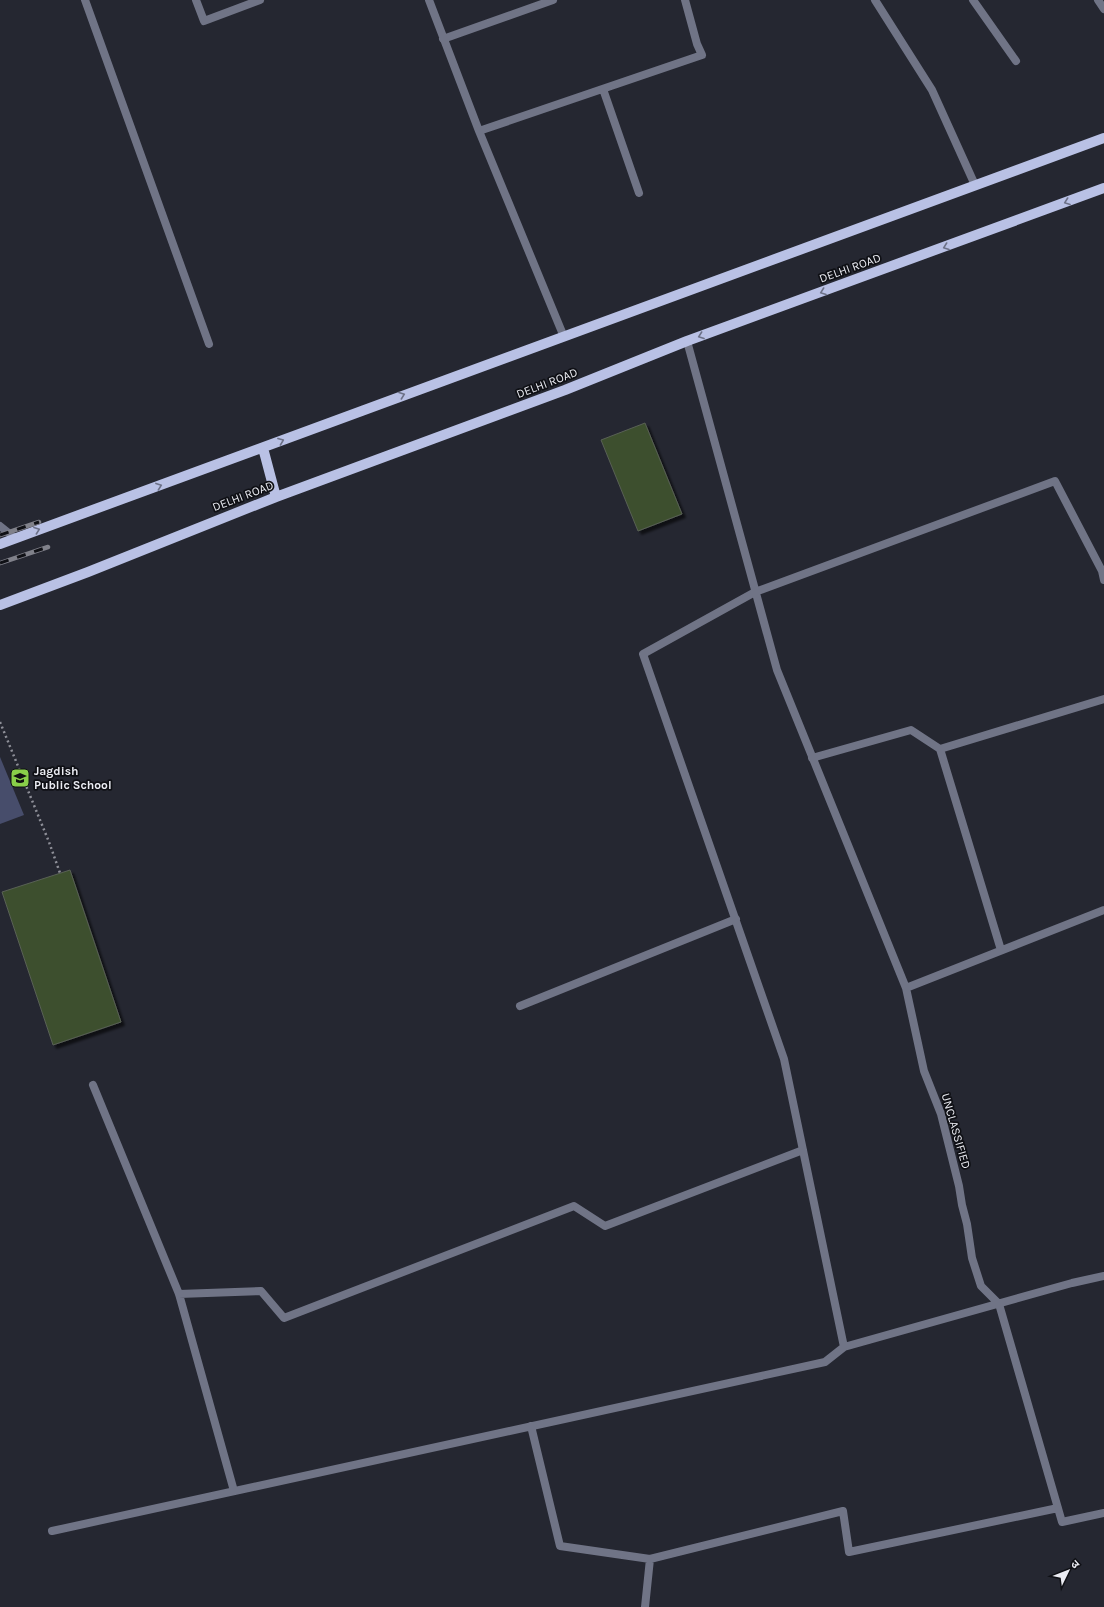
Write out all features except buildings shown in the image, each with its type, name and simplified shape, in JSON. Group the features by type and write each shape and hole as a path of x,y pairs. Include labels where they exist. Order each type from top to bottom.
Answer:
{"main road":[{"path":"0,544 1104,138"},
{"name":"DELHI ROAD","path":"0,605 276,497 565,390 687,341 1104,188"},
{"path":"263,448 276,497"}],"street":[{"path":"85,0 209,344"},
{"path":"196,0 204,21 260,0"},
{"path":"429,0 479,131 564,337"},
{"path":"443,40 553,0"},
{"path":"479,131 702,55 697,44 685,0"},
{"path":"875,0 932,90 975,185"},
{"path":"973,0 1016,61"},
{"path":"1098,0 1104,9"},
{"path":"603,89 640,193"},
{"name":"UNCLASSIFIED","path":"687,341 777,670 906,988 924,1071 941,1114 959,1186 972,1258 981,1286 999,1304"},
{"path":"844,1347 784,1059 643,654 755,592 1055,481 1102,571 1104,580"},
{"path":"0,526 15,538"},
{"path":"940,748 1103,698"},
{"path":"812,758 912,730 940,748 1001,950"},
{"path":"906,988 1104,910"},
{"path":"520,1006 736,919"},
{"path":"93,1085 180,1294 234,1491"},
{"path":"180,1294 261,1291 284,1318 574,1206 605,1226 803,1150"},
{"path":"52,1531 825,1362 844,1347 1104,1276"},
{"path":"999,1304 1062,1522 1104,1513"},
{"path":"532,1426 560,1546 650,1559 843,1511 849,1552 1058,1508"},
{"path":"645,1607 650,1559"}],"path":[{"path":"0,722 60,873"}],"shaded area":[{"path":"0,757 24,815 0,824"}],"railway":[{"path":"0,535 39,522"},
{"path":"0,563 48,547"}],"place":[{"name":"Jagdish Public School","path":"20,778"}]}
